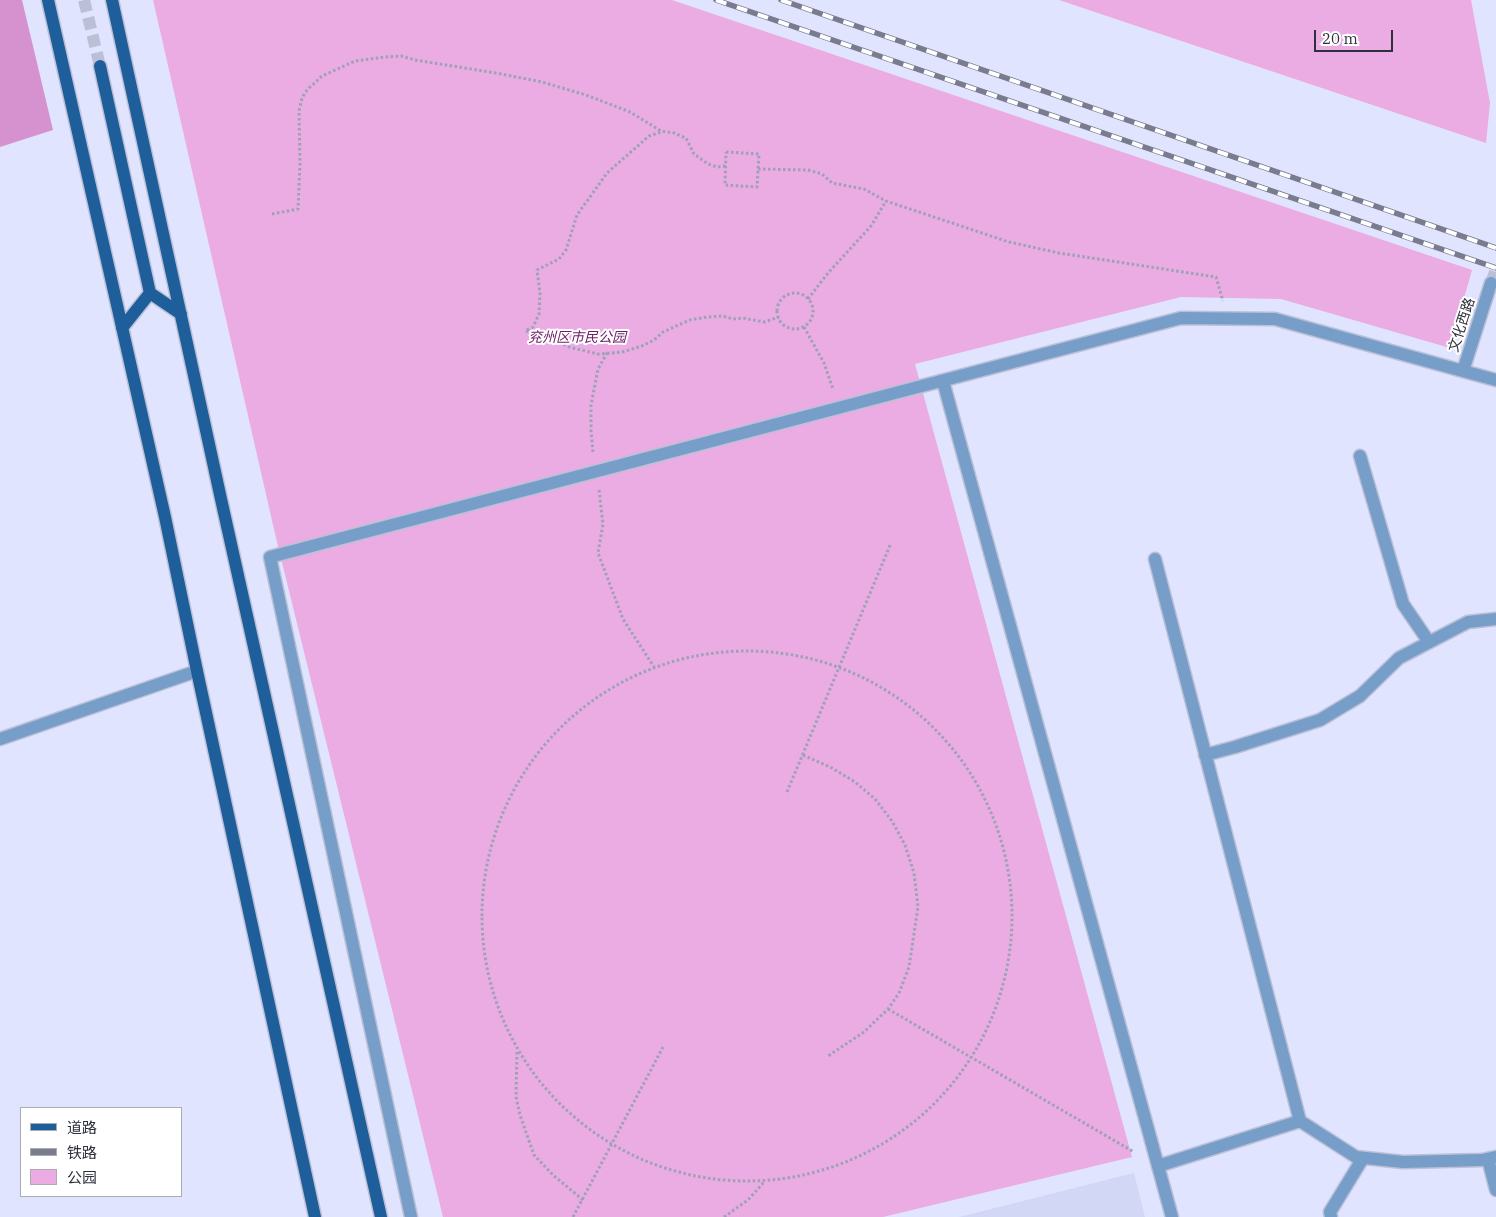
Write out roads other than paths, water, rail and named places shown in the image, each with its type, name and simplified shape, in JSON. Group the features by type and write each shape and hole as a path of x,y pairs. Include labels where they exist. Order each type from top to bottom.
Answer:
{"main road":[{"path":"48,0 165,517 315,1217"},
{"path":"112,0 381,1217"},
{"path":"100,66 150,293 181,314"},
{"path":"122,328 150,293"}],"street":[{"name":"文化西路","path":"1491,283 1463,371 1496,380"},
{"path":"411,1217 270,557 1181,318 1275,319 1463,371"},
{"path":"943,381 1172,1217"},
{"path":"1360,456 1403,604 1429,642"},
{"path":"1155,559 1300,1122 1356,1157 1402,1162 1492,1158 1496,1190"},
{"path":"1205,755 1320,720 1360,696 1399,658 1468,622 1496,619"},
{"path":"0,739 197,671"},
{"path":"1158,1166 1300,1122"},
{"path":"1330,1217 1330,1212 1363,1158"}],"tunnel":[{"path":"84,0 100,66"},
{"path":"1491,283 1496,269"}],"railway":[{"path":"716,0 1496,268"},
{"path":"781,0 1496,248"}],"park label":[{"name":"兖州区市民公园","path":"577,338"}]}
